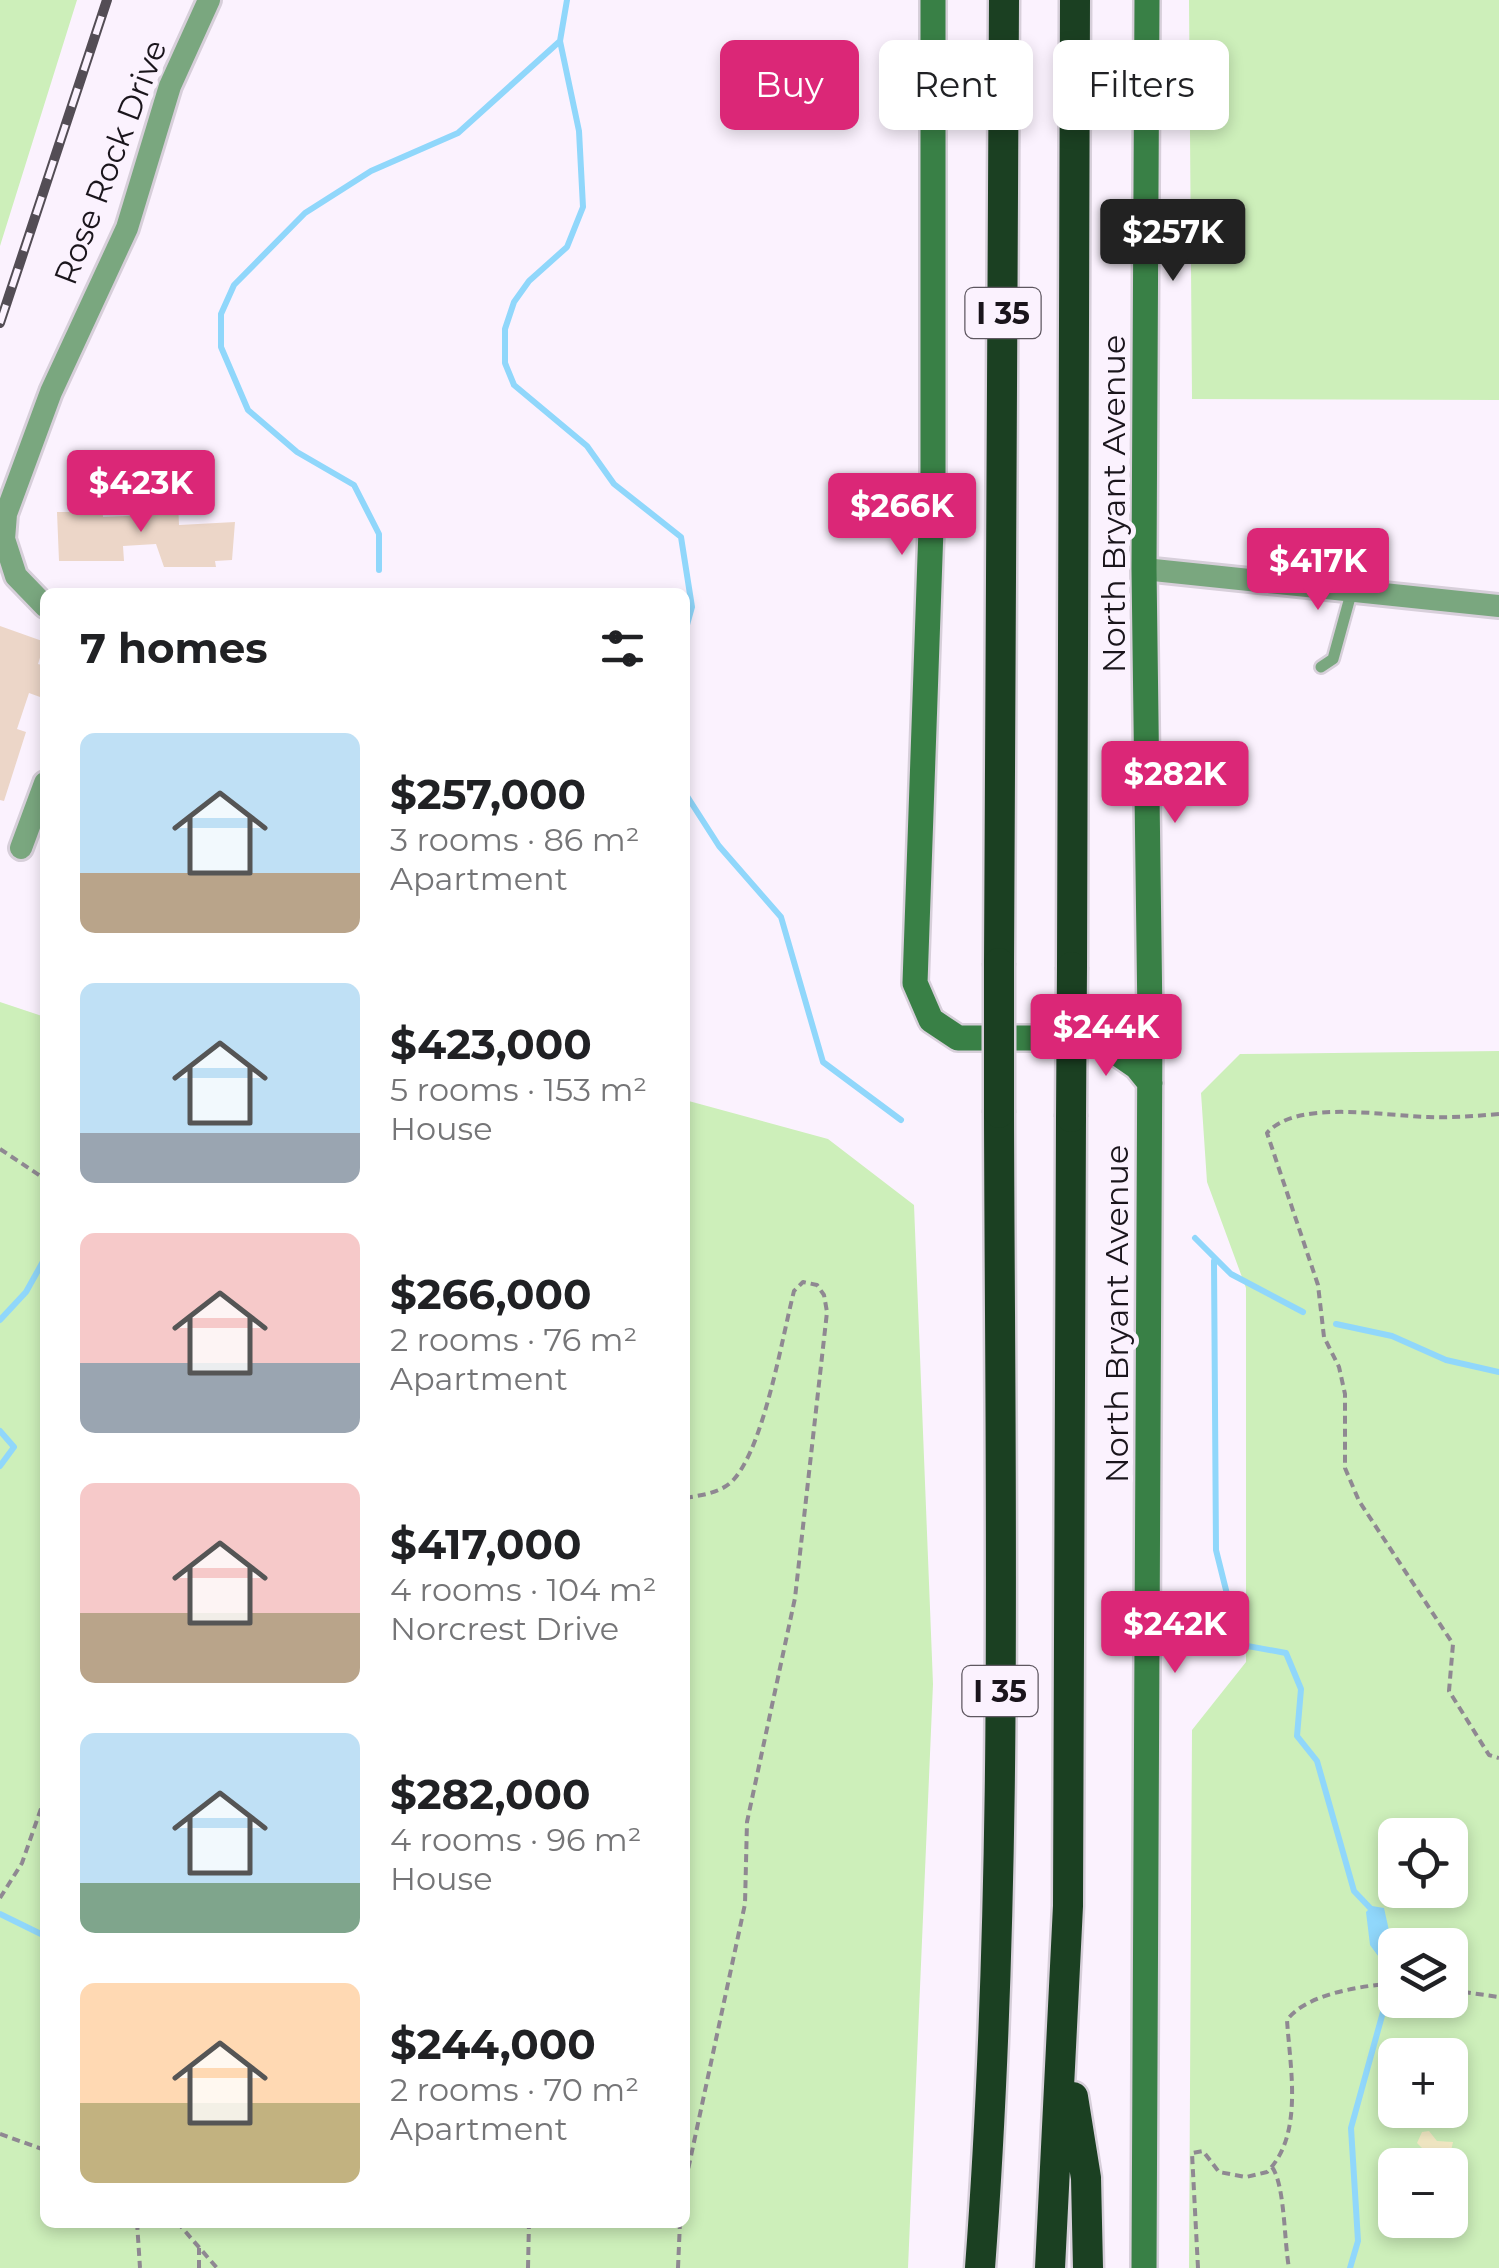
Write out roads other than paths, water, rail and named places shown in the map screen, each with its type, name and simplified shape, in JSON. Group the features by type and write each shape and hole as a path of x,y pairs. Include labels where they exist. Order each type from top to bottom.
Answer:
{"highway":[{"name":"I 35","path":"980,2268 990,2132 1001,1833 999,963 1004,0"},
{"name":"I 35","path":"1050,2268 1063,2040 1075,0"},
{"path":"1063,2040 1086,2178 1088,2268"}],"main road":[{"path":"933,0 932,472 915,983 932,1020 958,1038 1095,1038 1133,1031 1150,1019"},
{"name":"North Bryant Avenue","path":"1144,2268 1150,1084 1144,569 1147,0"},
{"path":"1095,1038 1137,1067 1150,1084"}],"street":[{"name":"Rose Rock Drive","path":"3,513 50,392 126,228 170,86 208,0"},
{"path":"3,513 4,539 16,576 40,601"},
{"path":"1144,569 1499,606"},
{"path":"21,848 40,796"}],"lane":[{"path":"1321,667 1333,658 1352,590"}],"water":[{"path":"1372,1906 1384,1908 1388,1928 1378,1928 1378,1956 1370,1945 1366,1912"}],"waterway":[{"path":"567,0 560,41 579,131 583,207 567,247 529,281 514,302 505,329 505,363 514,385 587,446 614,484 681,537 689,588"},
{"path":"379,570 379,534 354,485 297,452 248,410 221,347 221,314 234,285 305,213 371,171 458,133 560,41"},
{"path":"690,594 690,614"},
{"path":"690,801 719,846 781,917 823,1062 901,1120"},
{"path":"1195,1238 1231,1274 1303,1312"},
{"path":"1214,1261 1216,1550 1227,1594 1215,1640 1286,1653 1301,1689 1297,1736 1317,1761 1354,1891 1373,1911"},
{"path":"0,1320 26,1292 40,1267"},
{"path":"1336,1324 1392,1336 1446,1360 1499,1372"},
{"path":"0,1431 14,1447 0,1466"},
{"path":"0,1914 40,1934"},
{"path":"1350,2268 1358,2241 1351,2128 1381,2018"}],"railway":[{"path":"0,323 107,0"}]}
